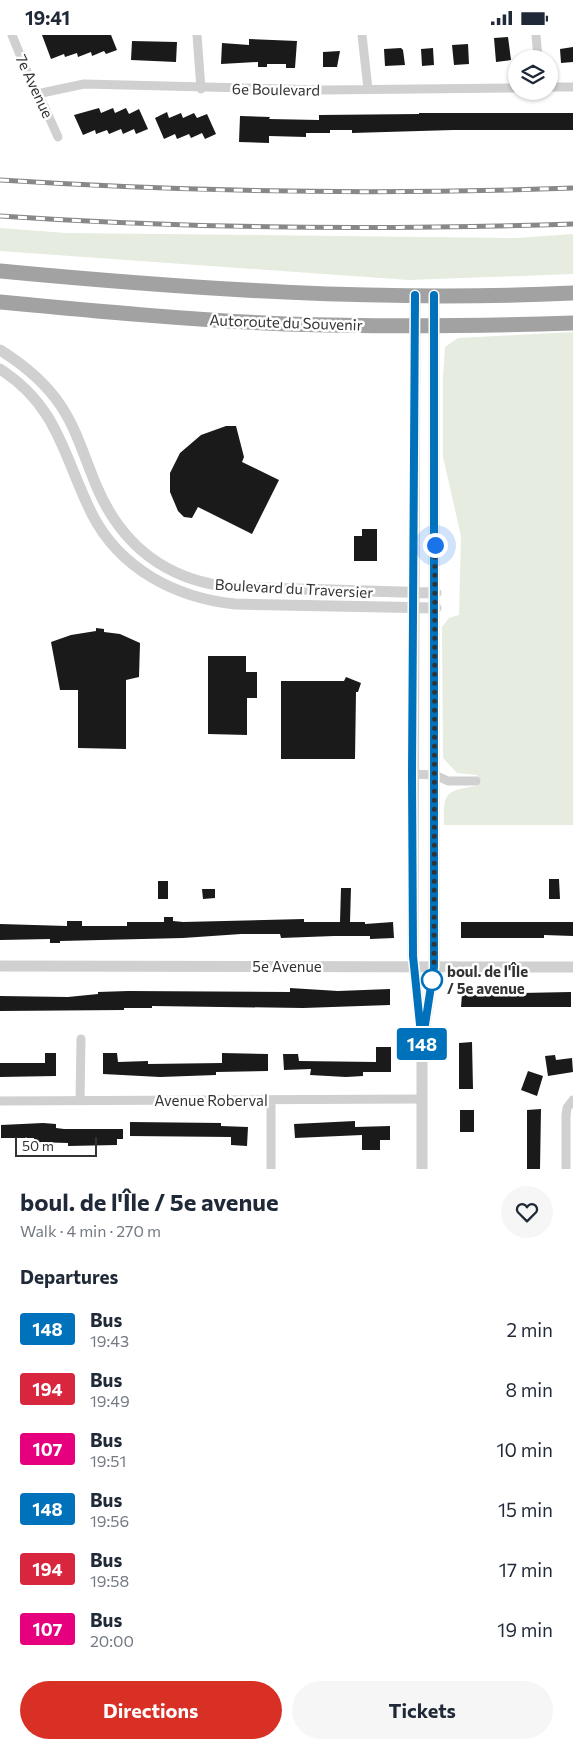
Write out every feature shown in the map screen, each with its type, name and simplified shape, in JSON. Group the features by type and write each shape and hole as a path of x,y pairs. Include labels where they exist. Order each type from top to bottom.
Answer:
{"highway":[{"name":"Autoroute du Souvenir","path":"0,271 213,289 415,295 573,293"},
{"name":"Autoroute du Souvenir","path":"0,302 252,322 414,326 573,323"}],"street":[{"name":"7e Avenue","path":"12,35 58,137"},
{"path":"197,35 201,89"},
{"path":"362,35 368,89"},
{"path":"536,35 537,50"},
{"name":"6e Boulevard","path":"37,94 84,84 201,89 508,88"},
{"path":"558,87 573,87"},
{"path":"415,295 412,774 413,966 422,1044 422,1169"},
{"path":"422,1044 434,967 436,593 434,295"},
{"name":"Boulevard du Traversier","path":"0,350 30,371 53,395 69,419 102,499 127,536 150,557 187,578 214,585 250,588 436,593"},
{"name":"Boulevard du Traversier","path":"0,369 20,383 49,416 92,514 113,545 148,575 174,589 205,600 235,604 436,608"},
{"path":"73,469 88,464"},
{"path":"412,774 434,775 448,781 476,781"},
{"name":"5e Avenue","path":"0,966 573,967"},
{"path":"80,1101 81,1039"},
{"name":"Avenue Roberval","path":"0,1101 421,1099"},
{"path":"271,1100 271,1169"},
{"path":"566,1169 566,1116 567,1108 573,1100"}],"shaded area":[{"path":"0,228 66,233 517,238 573,234 573,274 409,280 0,251"},
{"path":"573,332 573,825 444,825 444,806 448,795 458,790 477,786 477,775 457,773 443,758 442,627 449,618 459,615 461,536 443,457 445,347 458,338"}],"building":[{"path":"42,35 111,35 117,50 106,54 104,51 92,56 91,52 78,57 77,53 65,57 64,54 51,59"},
{"path":"508,37 510,50 508,50 508,60 496,62 494,38"},
{"path":"249,39 297,41 295,68 286,68 286,64 267,64 267,67 258,67 258,62 221,64 222,43 249,45"},
{"path":"132,41 177,42 176,62 131,60"},
{"path":"468,44 469,64 454,65 452,45"},
{"path":"573,47 573,62 561,63 560,49"},
{"path":"401,48 405,65 385,66 384,49"},
{"path":"433,48 434,65 422,66 421,49"},
{"path":"340,51 337,67 323,67 323,52"},
{"path":"99,108 101,113 113,108 115,113 126,108 129,114 139,109 148,129 136,134 134,129 123,134 121,129 109,134 107,130 96,134 95,130 83,135 74,115"},
{"path":"167,112 169,118 181,113 183,118 194,113 197,118 207,114 216,134 205,139 202,133 191,138 189,134 177,139 175,134 164,139 155,118"},
{"path":"573,113 573,130 453,130 352,133 352,130 330,130 330,133 306,133 306,137 269,136 269,143 239,142 240,116 270,117 269,119 319,120 319,115"},
{"path":"226,426 236,426 244,457 242,462 279,480 252,534 198,507 192,518 184,517 178,511 170,492 170,473 180,453 201,435"},
{"path":"362,529 377,529 377,561 354,561 354,536 362,536"},
{"path":"96,628 104,629 104,632 120,634 140,643 139,677 126,680 126,749 78,748 78,690 60,690 51,642 71,635 96,631"},
{"path":"208,656 246,656 246,672 257,672 257,698 247,698 247,735 208,734"},
{"path":"346,677 361,683 358,692 356,692 355,759 281,759 281,681 344,681"},
{"path":"549,879 559,879 560,899 549,899"},
{"path":"158,881 168,881 168,899 158,899"},
{"path":"341,888 351,888 350,922 365,922 365,924 393,922 394,938 370,939 370,936 334,936 281,938 280,934 241,934 183,938 60,941 60,943 50,943 50,939 0,940 0,924 67,926 67,921 82,921 82,926 127,926 127,922 164,922 164,917 173,917 173,921 183,922 304,919 304,922 340,922"},
{"path":"202,889 215,889 215,898 203,899"},
{"path":"461,922 573,922 573,936 544,935 544,938 461,938"},
{"path":"290,988 338,991 390,989 390,1005 303,1008 152,1006 152,1008 124,1008 124,1010 0,1011 0,996 68,997 98,994 98,992 128,991 290,992"},
{"path":"571,992 571,1007 461,1007 462,994"},
{"path":"472,1042 473,1089 459,1089 459,1043"},
{"path":"376,1047 391,1047 391,1072 363,1072 363,1076 346,1077 310,1075 311,1069 284,1070 283,1054 298,1054 299,1061 376,1062"},
{"path":"45,1053 56,1053 56,1076 0,1077 0,1063 45,1063"},
{"path":"103,1053 117,1053 118,1062 148,1061 148,1064 222,1063 222,1053 268,1054 268,1071 216,1072 216,1075 160,1077 103,1074"},
{"path":"555,1055 556,1060 572,1058 573,1072 548,1076 545,1056"},
{"path":"528,1071 543,1076 537,1096 521,1090"},
{"path":"541,1109 540,1169 527,1169 527,1110"},
{"path":"460,1110 474,1110 474,1132 460,1132"},
{"path":"355,1121 355,1127 390,1126 390,1140 380,1140 380,1150 362,1150 362,1135 295,1138 294,1124"},
{"path":"130,1122 221,1123 221,1126 248,1127 247,1146 231,1145 231,1137 130,1136"},
{"path":"56,1124 56,1128 64,1129 123,1129 123,1139 117,1139 117,1145 68,1146 68,1143 34,1142 34,1138 1,1138 1,1125"}],"railway":[{"path":"0,180 215,190 286,191 358,192 573,188"},
{"path":"0,216 143,224 286,227 358,228 573,224"}],"bus line":[{"name":"148","path":"415,295 412,774 413,956 422,1044 434,967 436,608 434,295"}],"place":[{"name":"boul. de l'Île / 5e avenue","path":"432,980"}],"route":[{"path":"432,980 434,967 435,545"}]}
